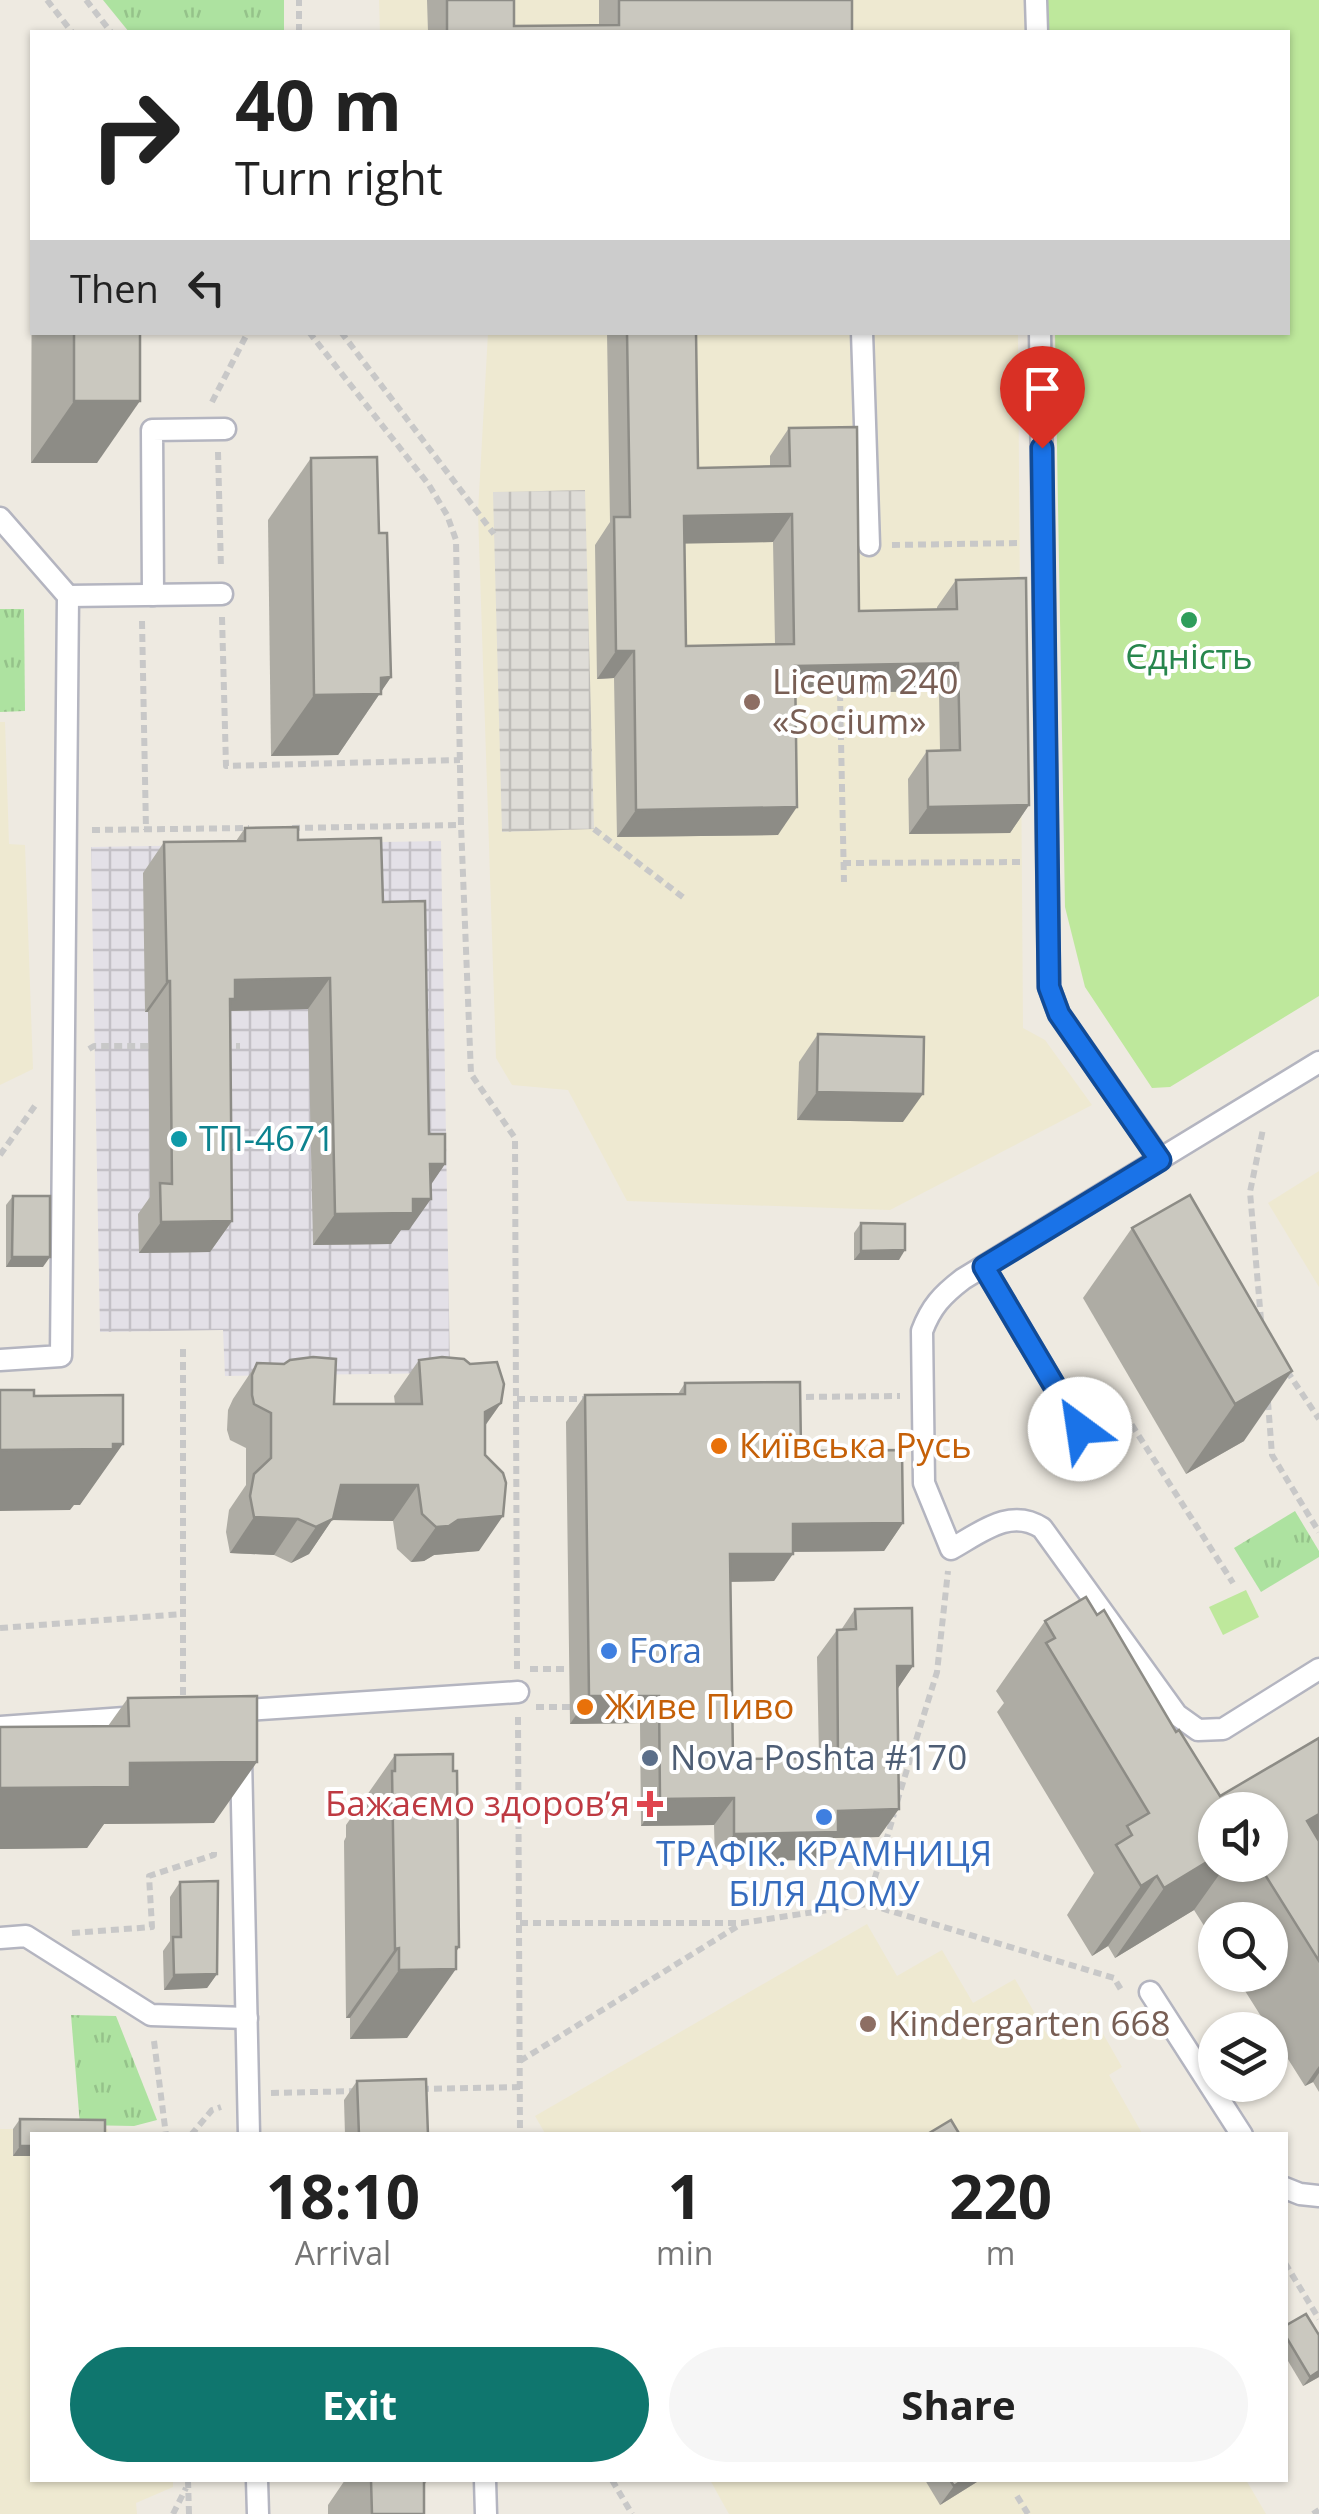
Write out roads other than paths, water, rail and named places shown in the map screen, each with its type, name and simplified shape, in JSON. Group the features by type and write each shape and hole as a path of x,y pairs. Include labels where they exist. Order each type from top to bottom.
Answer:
{"lane":[{"path":"1036,0 1037,30"},
{"path":"862,335 869,545"},
{"path":"1040,335 1049,987 1059,1014 1160,1160"},
{"path":"147,595 152,430 214,429"},
{"path":"0,518 68,596 61,1356 0,1360"},
{"path":"68,596 222,594"},
{"path":"1319,1062 942,1294 929,1311 922,1332 924,1483 951,1549 1004,1520 1018,1518 1042,1528 1178,1715 1198,1730 1223,1728 1319,1669"},
{"path":"984,1267 1080,1429"},
{"path":"216,1711 518,1692"},
{"path":"240,1710 249,2132"},
{"path":"0,1727 184,1714"},
{"path":"0,1938 26,1936 150,2015 247,2018"},
{"path":"1150,1992 1240,2132"},
{"path":"1288,2189 1319,2196"},
{"path":"257,2482 258,2514"},
{"path":"485,2482 486,2514"}],"place":[{"name":"Єдність","path":"1189,620"},
{"name":"Liceum 240 «Socium»","path":"752,702"},
{"name":"ТП-4671","path":"179,1139"},
{"name":"Київська Русь","path":"719,1446"},
{"name":"Fora","path":"609,1651"},
{"name":"Живе Пиво","path":"585,1707"},
{"name":"Nova Poshta #170","path":"650,1758"},
{"name":"Бажаємо здоровʼя","path":"650,1804"},
{"name":"ТРАФІК. КРАМНИЦЯ БІЛЯ ДОМУ","path":"824,1817"},
{"name":"Kindergarten 668","path":"868,2024"}]}
